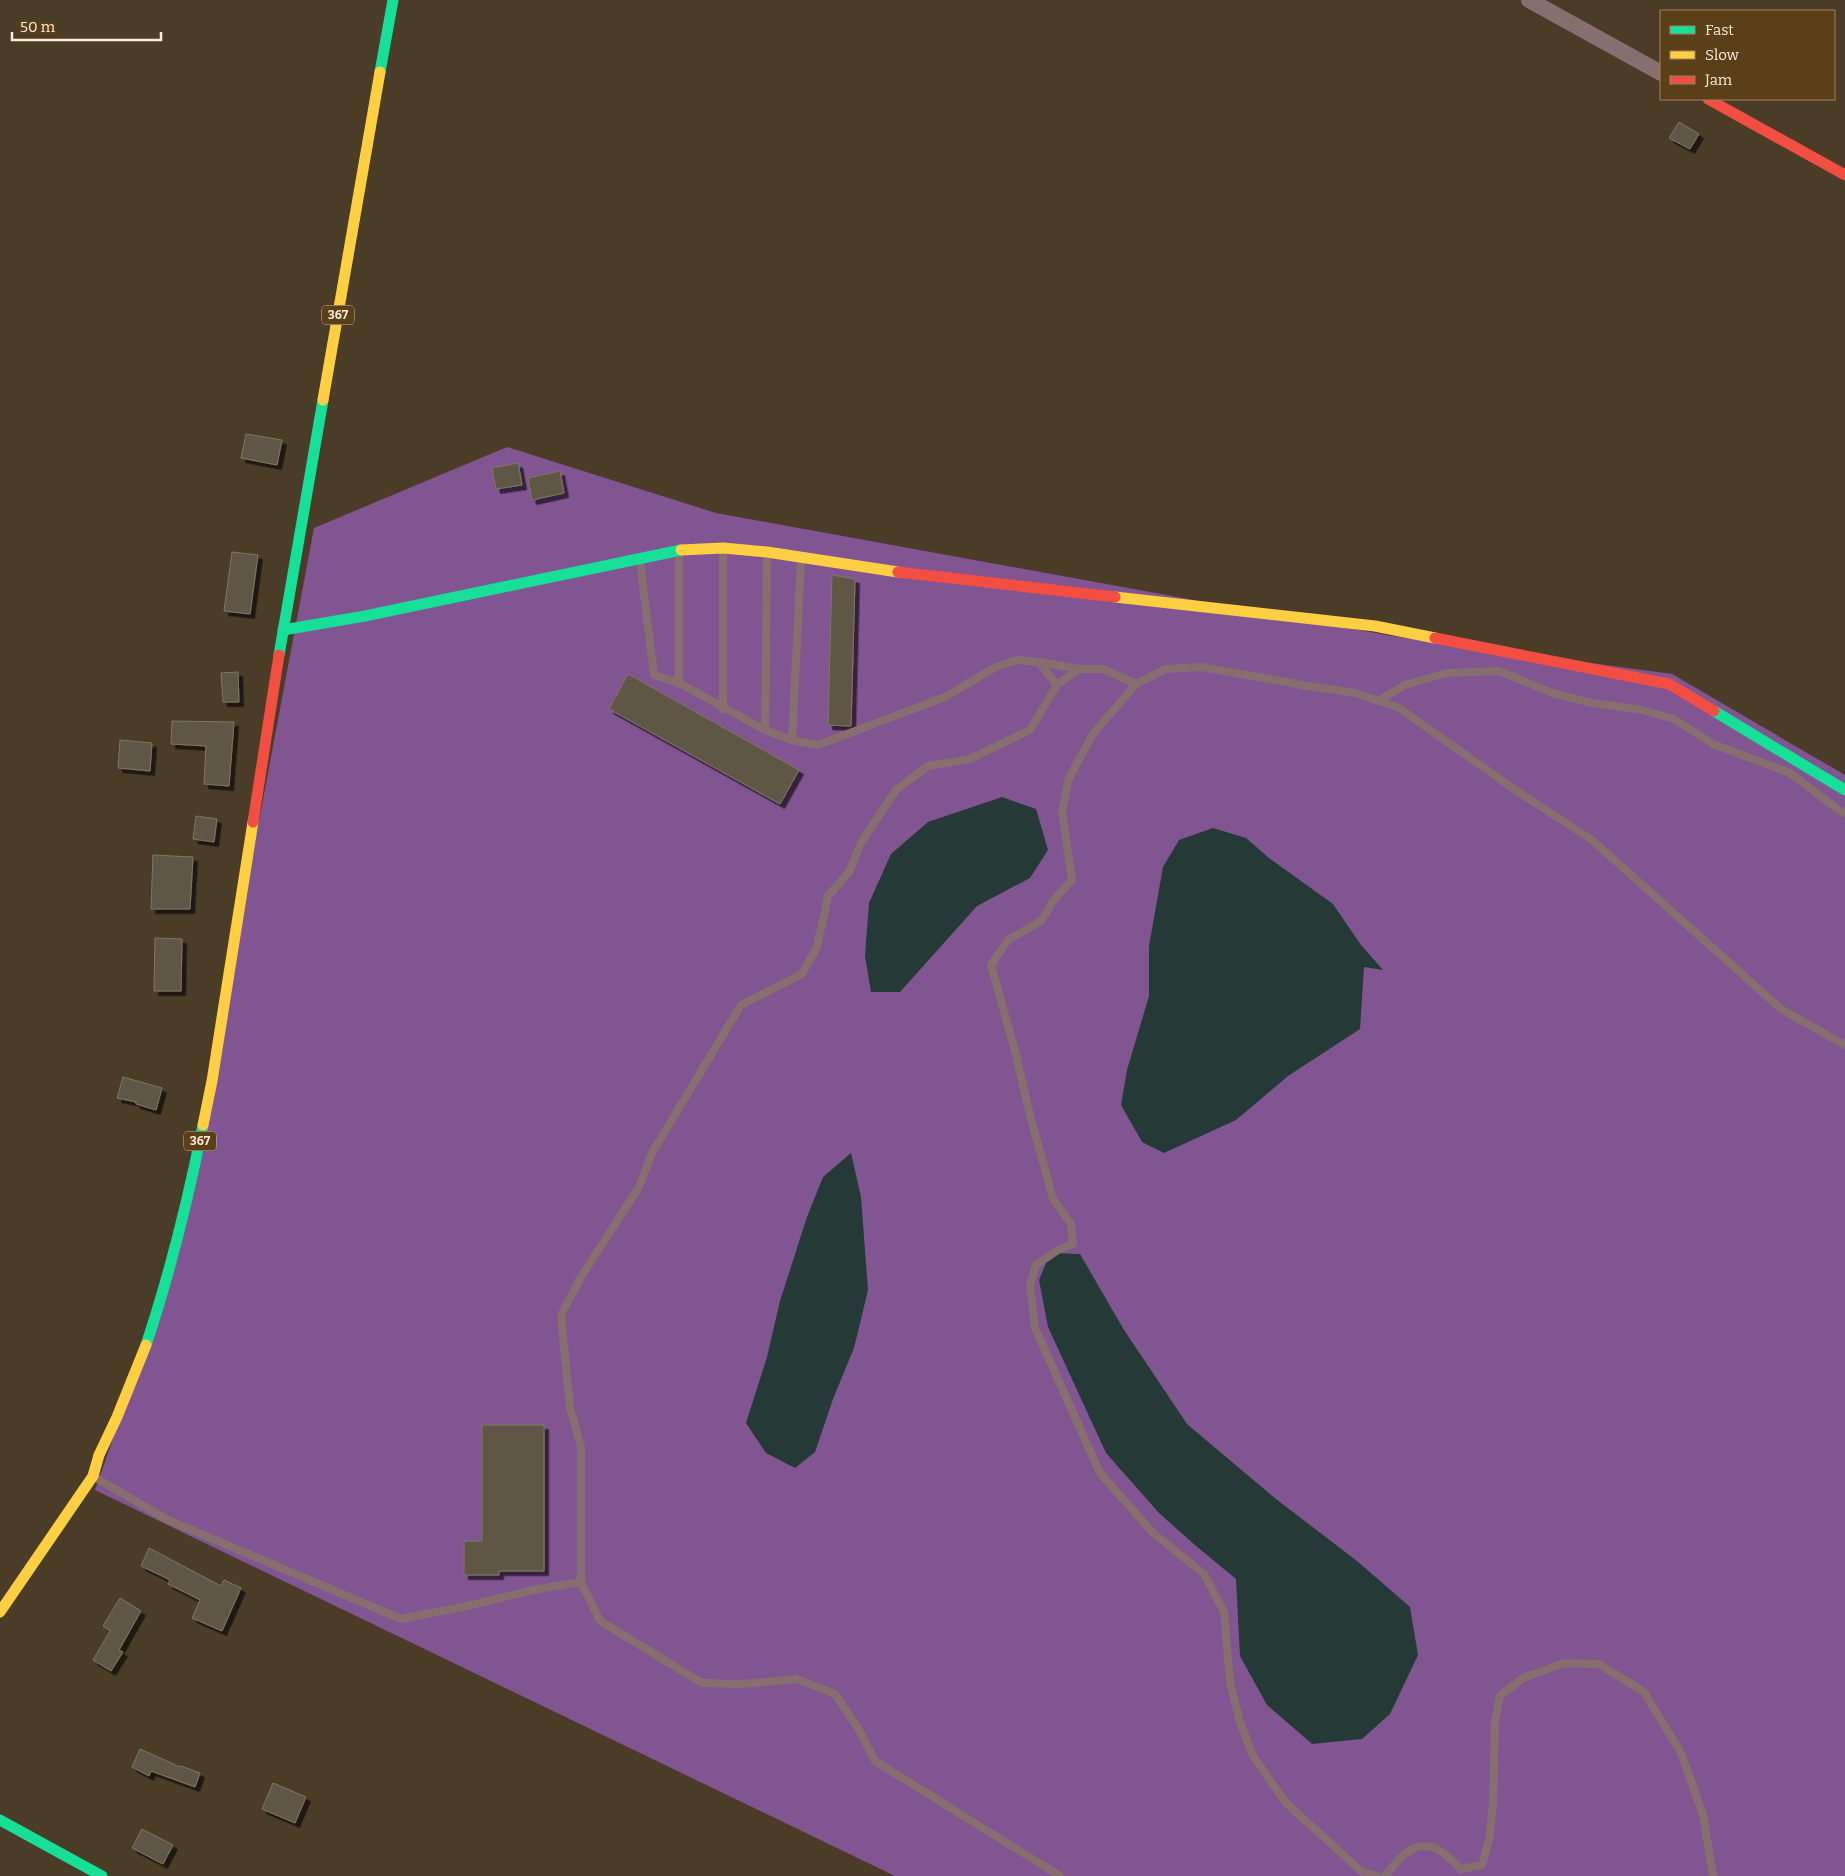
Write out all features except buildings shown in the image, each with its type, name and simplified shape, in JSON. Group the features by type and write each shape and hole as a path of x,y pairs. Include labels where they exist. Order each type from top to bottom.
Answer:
{"street":[{"name":"367","path":"0,1612 93,1476 146,1345 166,1284 189,1194 214,1071 283,630 393,0"},
{"path":"1529,0 1660,72"},
{"path":"1710,100 1845,175"},
{"path":"283,630 364,616 679,550 723,548 767,552 915,575 1375,626 1669,684 1845,790"},
{"path":"0,1820 102,1876"}],"lane":[{"path":"723,548 723,708"},
{"path":"679,550 679,682"},
{"path":"765,730 767,552"},
{"path":"640,558 654,675 679,682 765,730 792,740 818,745 945,697 996,667 1017,660 1079,669 1103,669 1136,684"},
{"path":"792,740 801,558"},
{"path":"1038,662 1057,685"},
{"path":"1376,1876 1361,1871 1286,1803 1253,1756 1240,1722 1230,1682 1224,1612 1204,1574 1153,1533 1100,1473 1035,1328 1030,1285 1036,1265 1058,1250 1073,1244 1071,1224 1053,1199 991,965 1008,940 1042,920 1054,901 1072,880 1062,812 1069,778 1093,734 1136,684 1166,669 1202,667 1356,693 1399,708 1514,789 1592,840 1781,1009 1845,1045"},
{"path":"1060,1876 875,1761 858,1728 835,1694 796,1679 742,1684 702,1683 600,1621 581,1582 582,1447 570,1408 561,1315 580,1277 639,1187 652,1153 741,1005 802,974 817,947 828,896 849,872 862,843 896,790 928,766 970,760 1030,730 1057,685 1079,669"},
{"path":"1378,701 1405,686 1446,673 1499,671 1555,694 1592,703 1638,709 1674,719 1712,744 1790,773 1845,814"},
{"path":"93,1476 166,1519 401,1619 538,1589 581,1582"},
{"path":"1385,1876 1404,1853 1422,1846 1437,1849 1461,1869 1482,1865 1491,1827 1495,1720 1500,1696 1523,1678 1564,1663 1599,1664 1644,1692 1681,1753 1703,1815 1713,1876"}],"shaded area":[{"path":"507,447 716,513 1392,636 1672,674 1845,775 1845,1876 895,1876 95,1490 177,1257 314,528"}],"water":[{"path":"1002,797 1036,809 1048,850 1030,878 977,906 900,992 871,992 865,956 869,903 891,854 928,822"},
{"path":"1213,828 1246,838 1269,858 1333,904 1361,945 1383,970 1364,967 1360,1029 1288,1076 1236,1120 1164,1153 1142,1142 1121,1105 1127,1070 1149,996 1149,946 1163,867 1179,840"},
{"path":"851,1153 861,1197 868,1290 854,1348 833,1399 815,1452 795,1468 766,1453 746,1423 767,1357 780,1301 807,1217 823,1177"},
{"path":"1050,1253 1080,1254 1124,1330 1187,1424 1276,1499 1357,1561 1410,1607 1418,1655 1390,1714 1362,1739 1312,1744 1267,1705 1240,1656 1236,1579 1159,1513 1106,1453 1048,1327 1039,1280"}],"traffic: fast":[{"path":"380,72 393,0"},
{"path":"279,655 323,400"},
{"path":"283,630 365,616 681,550"},
{"path":"1714,711 1845,790"},
{"path":"146,1345 178,1236 203,1125"},
{"path":"0,1820 102,1876"}],"traffic: slow":[{"path":"323,400 380,72"},
{"path":"681,550 723,548 767,552 898,572"},
{"path":"1115,597 1375,626 1435,638"},
{"path":"203,1125 212,1081 253,822"},
{"path":"0,1612 93,1476 99,1455 117,1417 146,1345"}],"traffic: jam":[{"path":"1710,100 1845,175"},
{"path":"898,572 1115,597"},
{"path":"1435,638 1669,684 1714,711"},
{"path":"253,822 279,655"}]}
